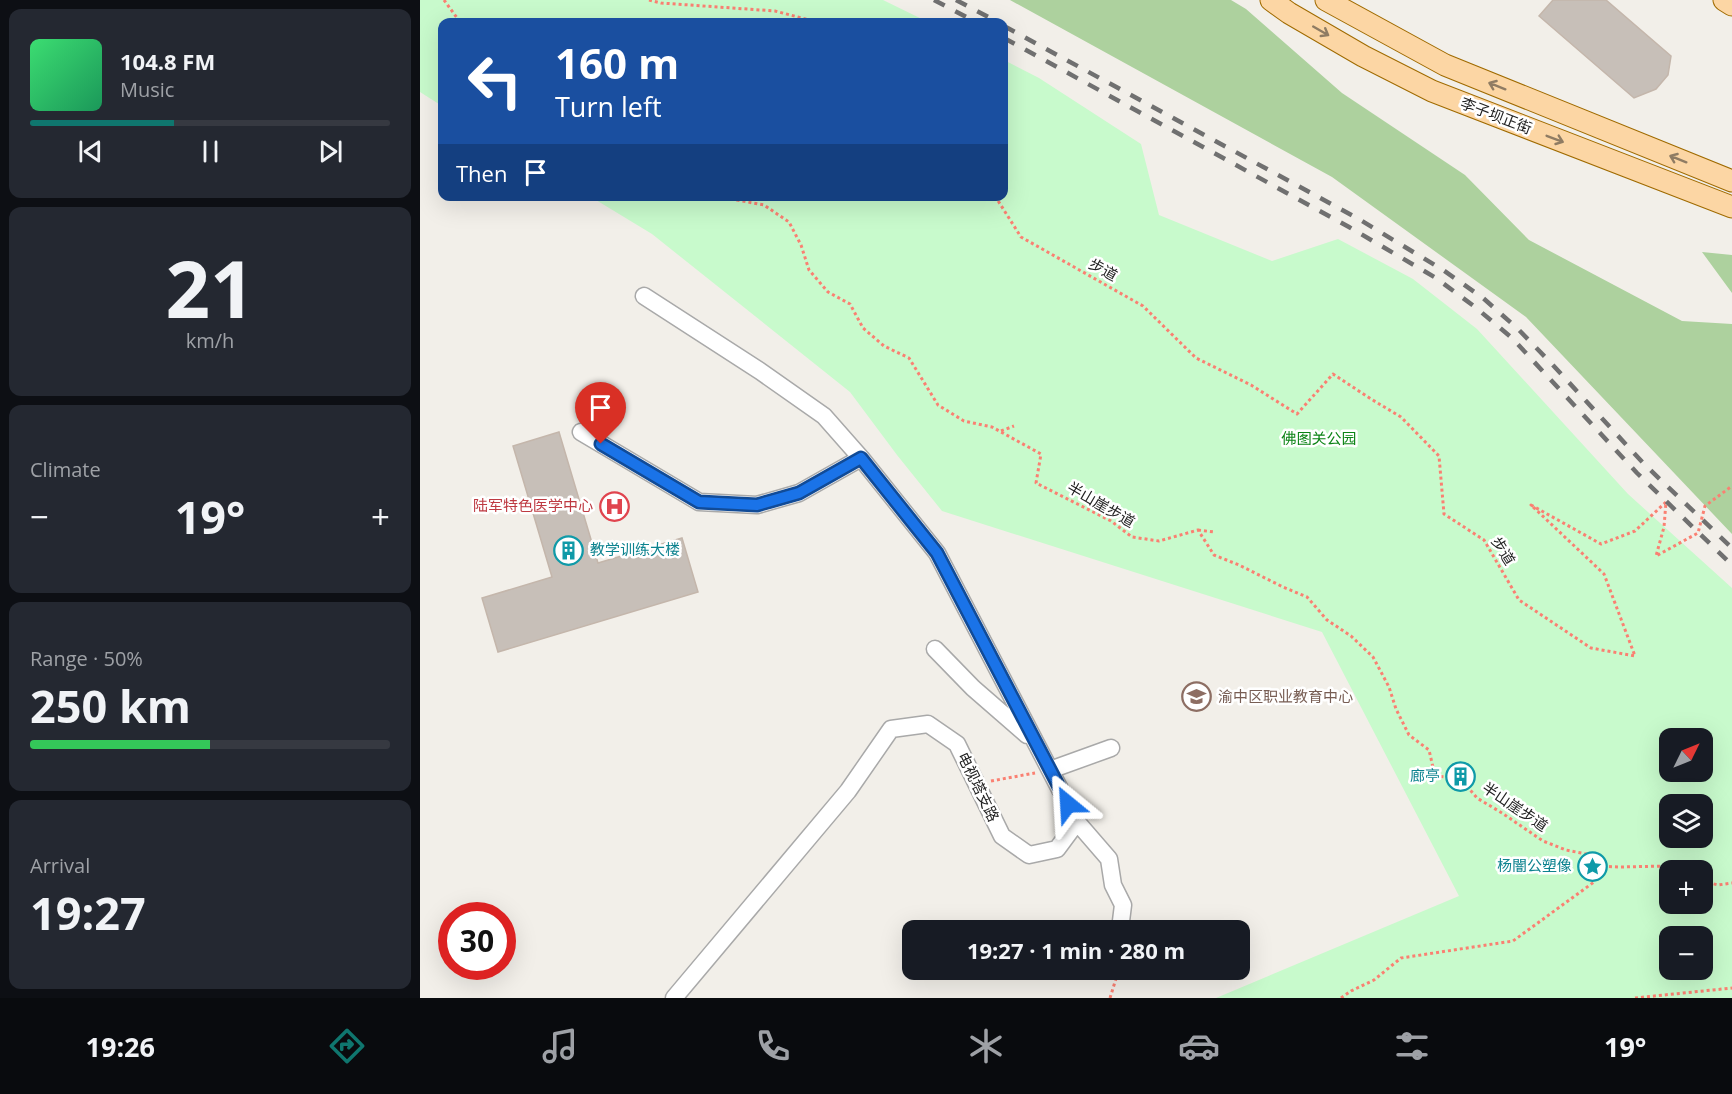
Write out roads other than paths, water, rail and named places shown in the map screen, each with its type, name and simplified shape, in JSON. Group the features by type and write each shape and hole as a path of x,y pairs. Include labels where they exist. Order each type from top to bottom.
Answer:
{"main road":[{"name":"李子坝正街","path":"1271,0 1362,56 1432,91 1732,207"},
{"name":"李子坝正街","path":"1326,0 1445,65 1732,181"},
{"path":"1724,0 1732,5"}],"street":[{"path":"644,296 760,371 824,416 861,458 937,553 1077,822 1109,859 1113,885 1123,905 1121,920"},
{"path":"581,432 699,502 757,505 799,493 861,458"},
{"path":"935,649 973,688 1035,742"},
{"name":"电视塔支路","path":"674,998 848,791 891,729 928,724 957,744 1002,836 1029,855 1056,849 1077,822"},
{"path":"1050,770 1111,748"}],"railway":[{"path":"934,0 968,18"},
{"path":"956,0 990,18"},
{"path":"1008,28 1357,218 1443,270 1483,298 1551,363 1644,464 1732,548"},
{"path":"1008,40 1349,227 1436,278 1512,338 1637,473 1732,565"}],"place":[{"name":"陆军特色医学中心","path":"614,506"},
{"name":"教学训练大楼","path":"569,550"},
{"name":"渝中区职业教育中心","path":"1197,697"},
{"name":"廊亭","path":"1461,776"},
{"name":"杨闇公塑像","path":"1593,866"}],"park label":[{"name":"佛图关公园","path":"1319,439"}]}
